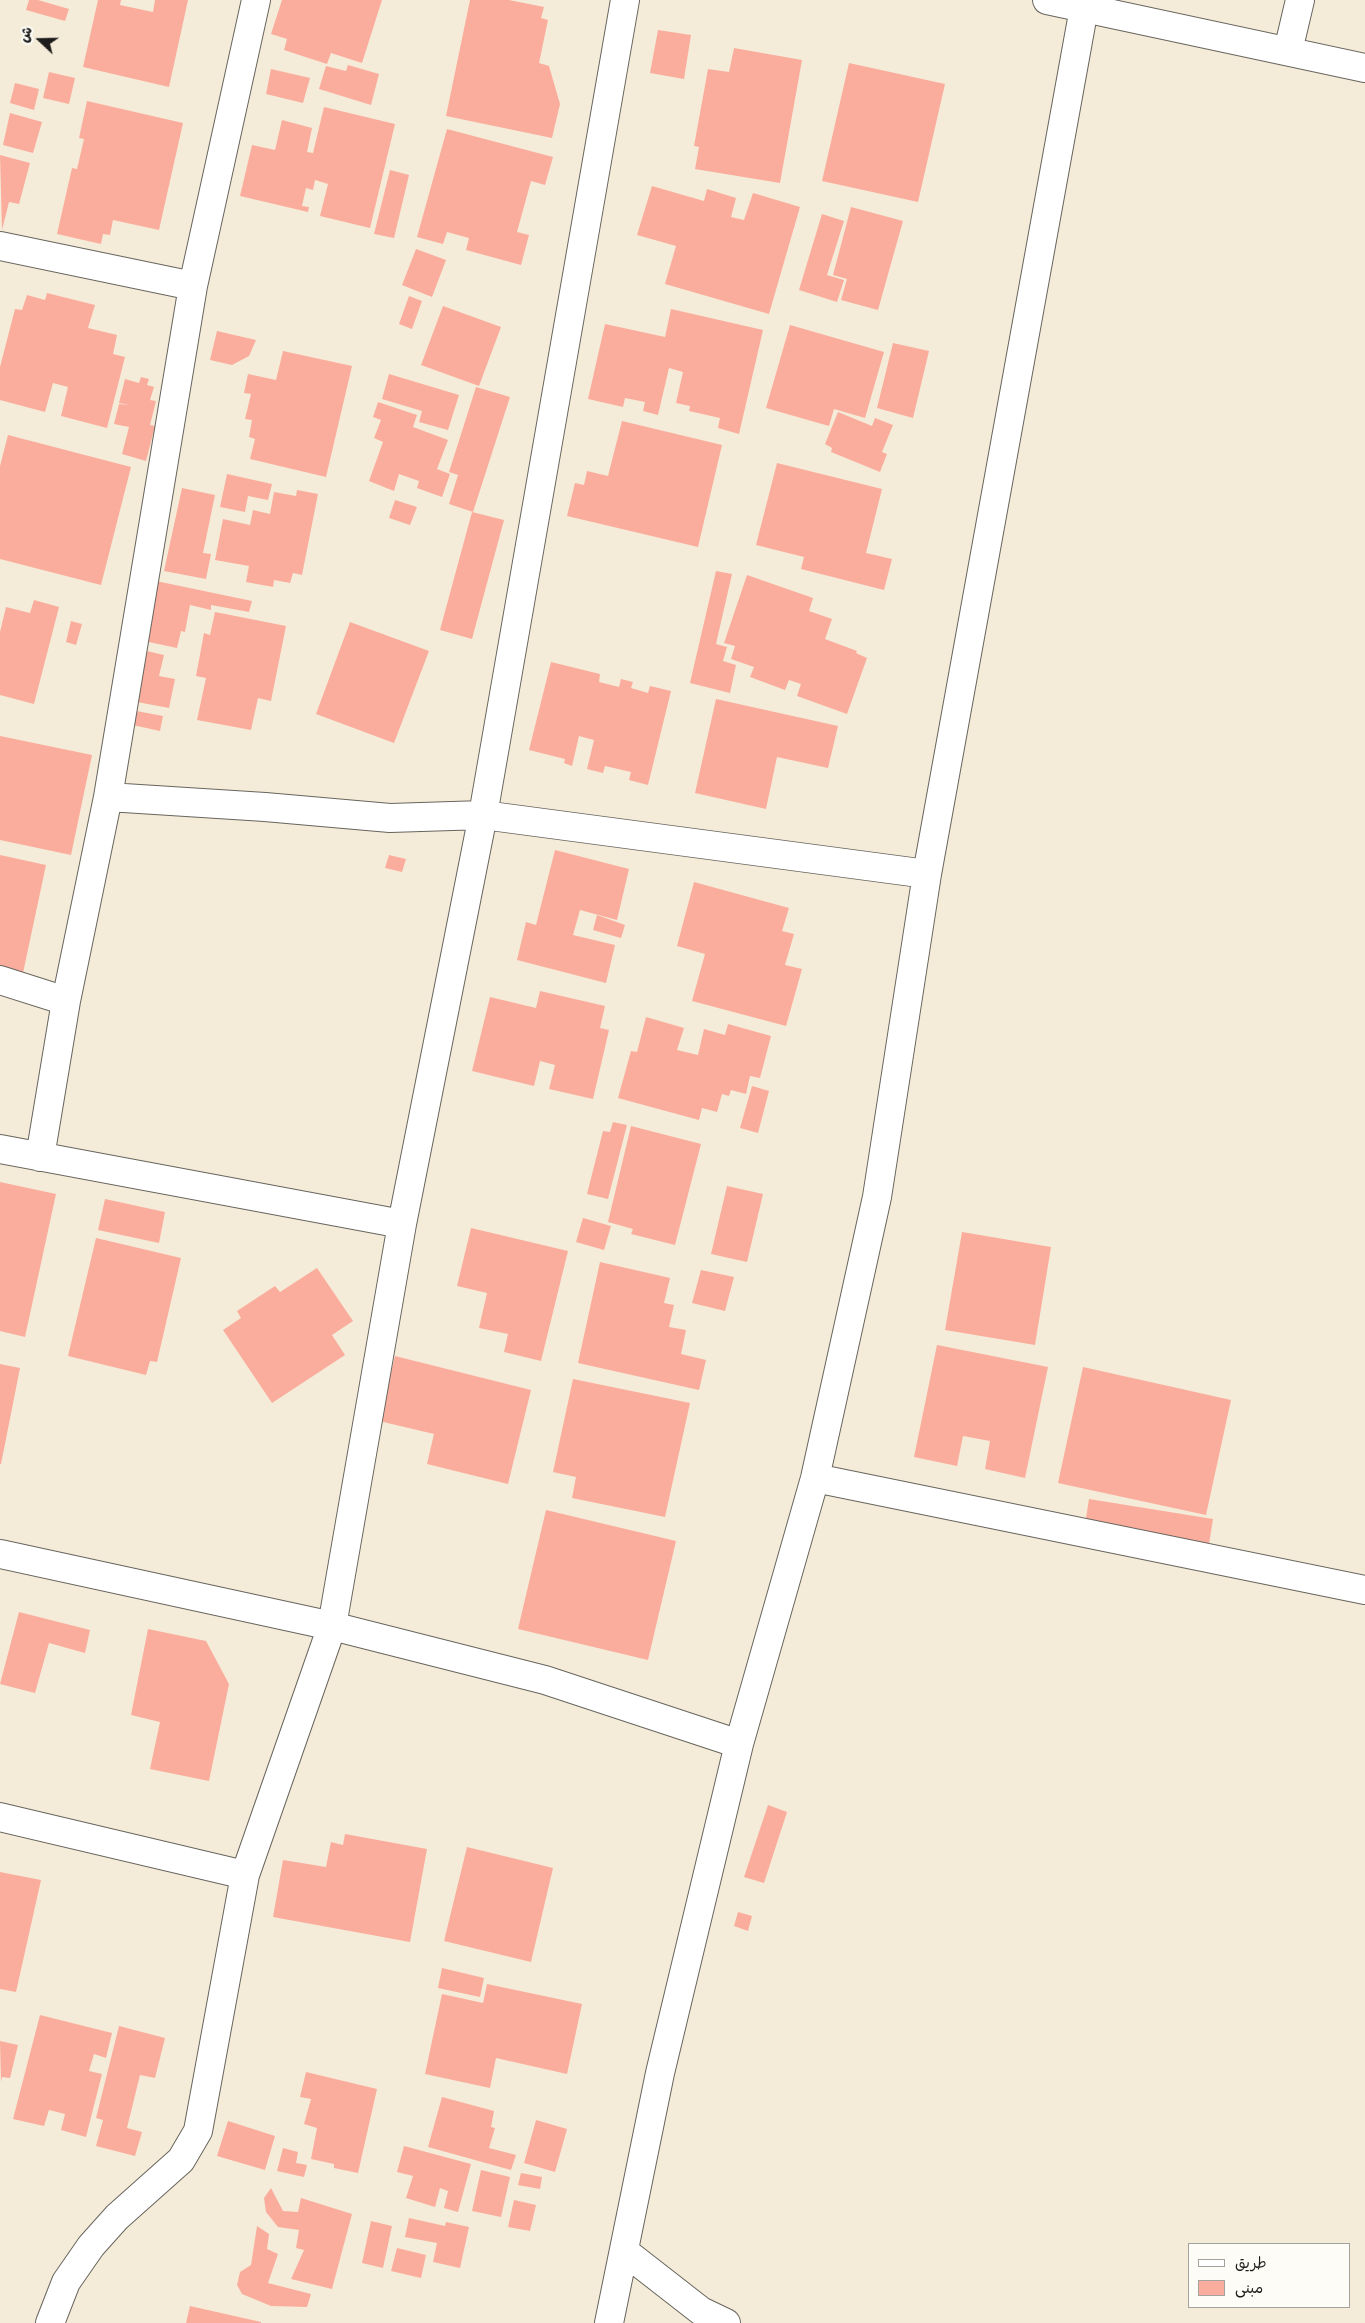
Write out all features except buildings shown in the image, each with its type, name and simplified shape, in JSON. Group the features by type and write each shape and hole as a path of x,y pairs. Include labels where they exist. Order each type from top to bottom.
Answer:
{"street":[{"path":"40,1157 66,1001 108,797 193,286 256,0"},
{"path":"50,2323 66,2282 91,2246 117,2216 181,2160 198,2131 245,1875 332,1626 402,1224 483,815 625,0"},
{"path":"1047,0 1365,68"},
{"path":"1288,51 1300,0"},
{"path":"609,2323 660,2073 739,1744 815,1478 876,1197 927,874 1084,8"},
{"path":"0,246 193,286"},
{"path":"108,797 265,807 390,818 483,815 927,874"},
{"path":"0,980 66,1001"},
{"path":"0,1149 402,1224"},
{"path":"815,1478 1365,1590"},
{"path":"0,1554 332,1626 545,1680 739,1744"},
{"path":"0,1817 245,1875"},
{"path":"624,2251 701,2311 726,2323"}]}
